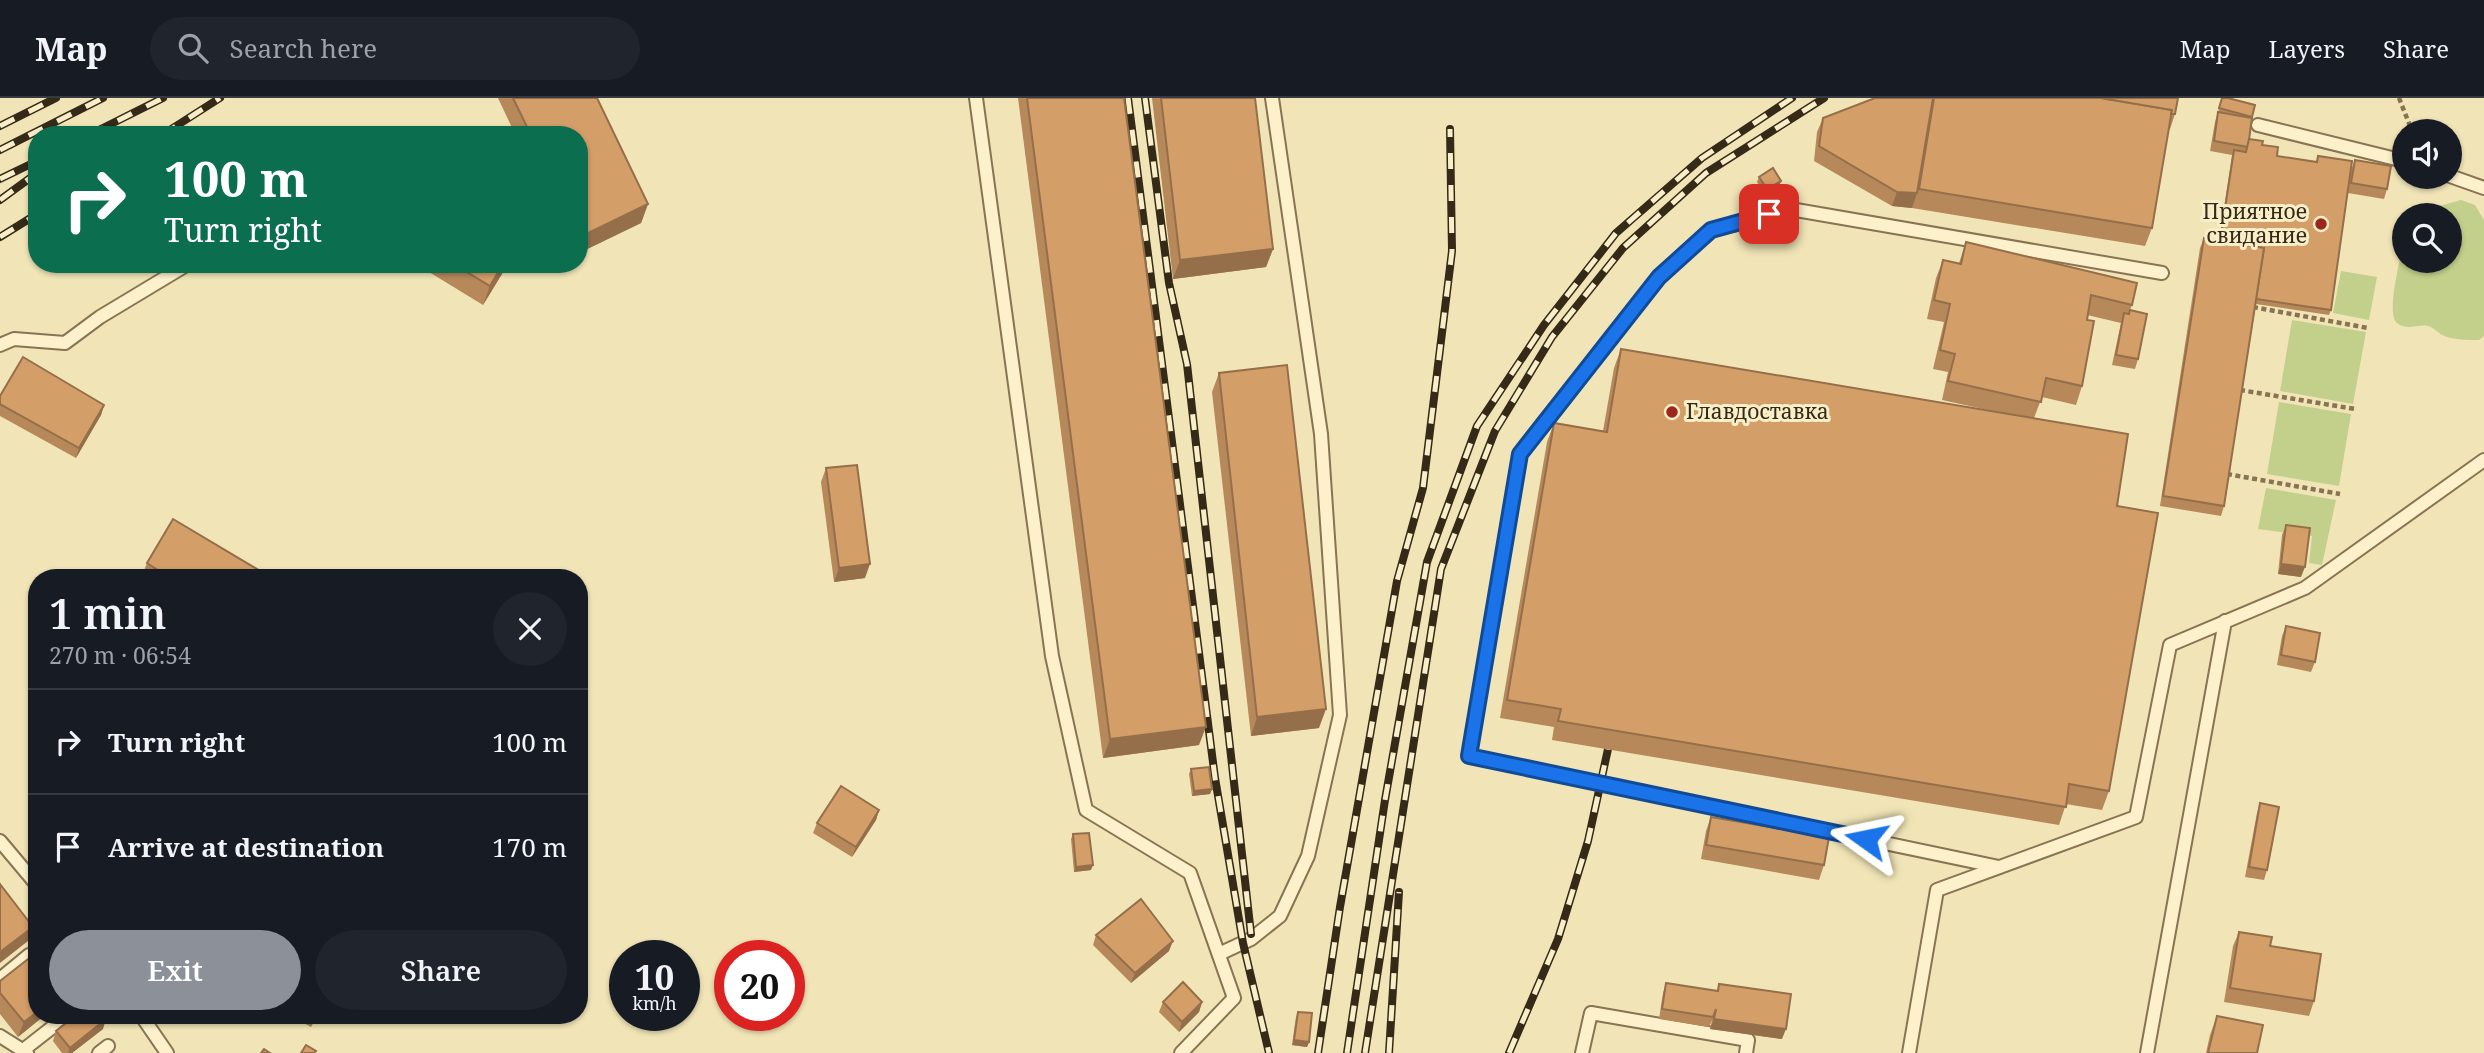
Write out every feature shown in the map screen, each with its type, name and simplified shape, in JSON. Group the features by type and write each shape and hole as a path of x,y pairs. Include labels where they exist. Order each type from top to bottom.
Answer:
{"lane":[{"path":"976,98 1052,656 1086,810 1190,873 1234,998 1181,1053"},
{"path":"1219,954 1251,939 1280,916 1308,856 1339,715 1321,433 1272,98"},
{"path":"2258,125 2392,158"},
{"path":"2462,180 2484,188"},
{"path":"1999,867 1469,756 1520,454 1659,277 1711,230 1796,209 2162,273"},
{"path":"0,345 14,339 65,343 100,317 173,273"},
{"path":"1909,1053 1937,890 2136,817 2170,645 2305,588 2484,460"},
{"path":"2147,1053 2225,621"},
{"path":"0,841 28,874"},
{"path":"0,979 28,956"},
{"path":"1582,1053 1591,1013 1748,1040 1746,1053"},
{"path":"0,1036 25,1052 58,1024"},
{"path":"147,1024 167,1053"}],"path":[{"path":"2399,98 2407,119"},
{"path":"2253,307 2368,328"},
{"path":"2240,390 2355,409"},
{"path":"2227,474 2340,494"}],"green space":[{"path":"2461,200 2475,205 2484,220 2484,336 2479,340 2451,338 2428,326 2404,327 2397,323 2394,317 2393,296 2397,273 2462,273 2462,203 2450,203"},
{"path":"2341,271 2377,277 2369,320 2333,313"},
{"path":"2292,320 2366,332 2353,404 2280,391"},
{"path":"2279,402 2351,414 2339,486 2267,474"},
{"path":"2266,488 2336,500 2322,565 2309,563 2312,536 2258,529"}],"building":[{"path":"513,98 597,98 648,204 588,233 588,126 527,126"},
{"path":"1027,98 1124,98 1206,727 1110,739"},
{"path":"1161,98 1255,98 1273,249 1180,260"},
{"path":"1875,98 1933,98 1917,193 1897,192 1819,146 1823,118"},
{"path":"1934,98 2101,98 2172,110 2152,228 1919,189"},
{"path":"2101,98 2178,98 2175,114 2171,114 2172,110"},
{"path":"2222,98 2255,105 2252,117 2219,108"},
{"path":"2218,112 2252,118 2248,147 2214,141"},
{"path":"2249,139 2263,141 2262,145 2278,147 2277,156 2317,162 2318,156 2352,161 2331,310 2256,299 2264,248 2220,241 2234,150 2246,152"},
{"path":"2355,160 2391,166 2387,189 2351,183"},
{"path":"1773,168 1781,181 1767,189 1759,177"},
{"path":"2204,238 2264,248 2224,506 2163,496"},
{"path":"1966,242 2137,283 2132,305 2091,295 2087,320 2094,321 2082,386 2046,378 2041,402 1948,381 1955,354 1940,350 1950,304 1934,300 1943,260 1961,264"},
{"path":"469,273 498,273 490,286"},
{"path":"2130,310 2147,314 2138,359 2116,355 2124,313 2129,314"},
{"path":"1621,349 2128,434 2117,506 2158,513 2109,791 2069,784 2066,807 1558,721 1561,709 1507,700 1554,423 1607,432"},
{"path":"23,357 104,405 79,448 0,404 0,396"},
{"path":"1287,365 1326,709 1257,717 1219,373"},
{"path":"857,465 870,564 839,568 826,468"},
{"path":"173,519 257,569 156,569 147,563"},
{"path":"2286,525 2310,528 2305,567 2281,564"},
{"path":"2286,626 2320,633 2315,662 2281,655"},
{"path":"1209,767 1212,789 1194,791 1191,769"},
{"path":"841,786 879,810 856,847 817,823"},
{"path":"2260,803 2279,807 2267,870 2249,867"},
{"path":"1711,817 1829,837 1824,865 1706,845"},
{"path":"1089,833 1093,865 1076,867 1073,834"},
{"path":"0,884 28,920 28,931 0,952"},
{"path":"1141,899 1173,941 1135,973 1096,935"},
{"path":"2239,932 2272,937 2270,946 2321,954 2314,1001 2230,988"},
{"path":"28,959 28,1019 24,1022 0,993 0,981"},
{"path":"1183,982 1202,1002 1182,1022 1163,1002"},
{"path":"1666,983 1718,991 1719,984 1791,994 1786,1029 1714,1019 1716,1009 1713,1017 1662,1009"},
{"path":"1298,1012 1312,1013 1309,1042 1294,1040"},
{"path":"2217,1016 2263,1025 2257,1053 2208,1053"},
{"path":"65,1024 100,1024 70,1048 56,1031"},
{"path":"306,1045 316,1051 301,1053"}],"railway":[{"path":"0,126 56,98"},
{"path":"48,126 103,98"},
{"path":"107,126 163,98"},
{"path":"176,126 220,98"},
{"path":"1128,98 1215,778 1243,943 1269,1053"},
{"path":"1145,98 1169,283 1187,364 1251,934"},
{"path":"1347,1053 1385,800 1427,562 1477,426 1544,325 1616,233 1702,158 1792,98"},
{"path":"1365,1053 1441,569 1495,431 1552,337 1623,248 1706,173 1824,98"},
{"path":"1318,1053 1340,907 1397,581 1423,488 1452,251 1450,129"},
{"path":"0,150 28,136"},
{"path":"0,179 28,165"},
{"path":"0,200 28,180"},
{"path":"0,237 28,220"},
{"path":"1509,1053 1558,939 1588,841 1608,749"},
{"path":"1389,1053 1399,892"}],"place":[{"name":"Приятное свидание","path":"2321,224"},
{"name":"Главдоставка","path":"1672,412"}],"route":[{"path":"1769,214 1711,230 1659,277 1520,454 1469,756 1866,839"}]}
